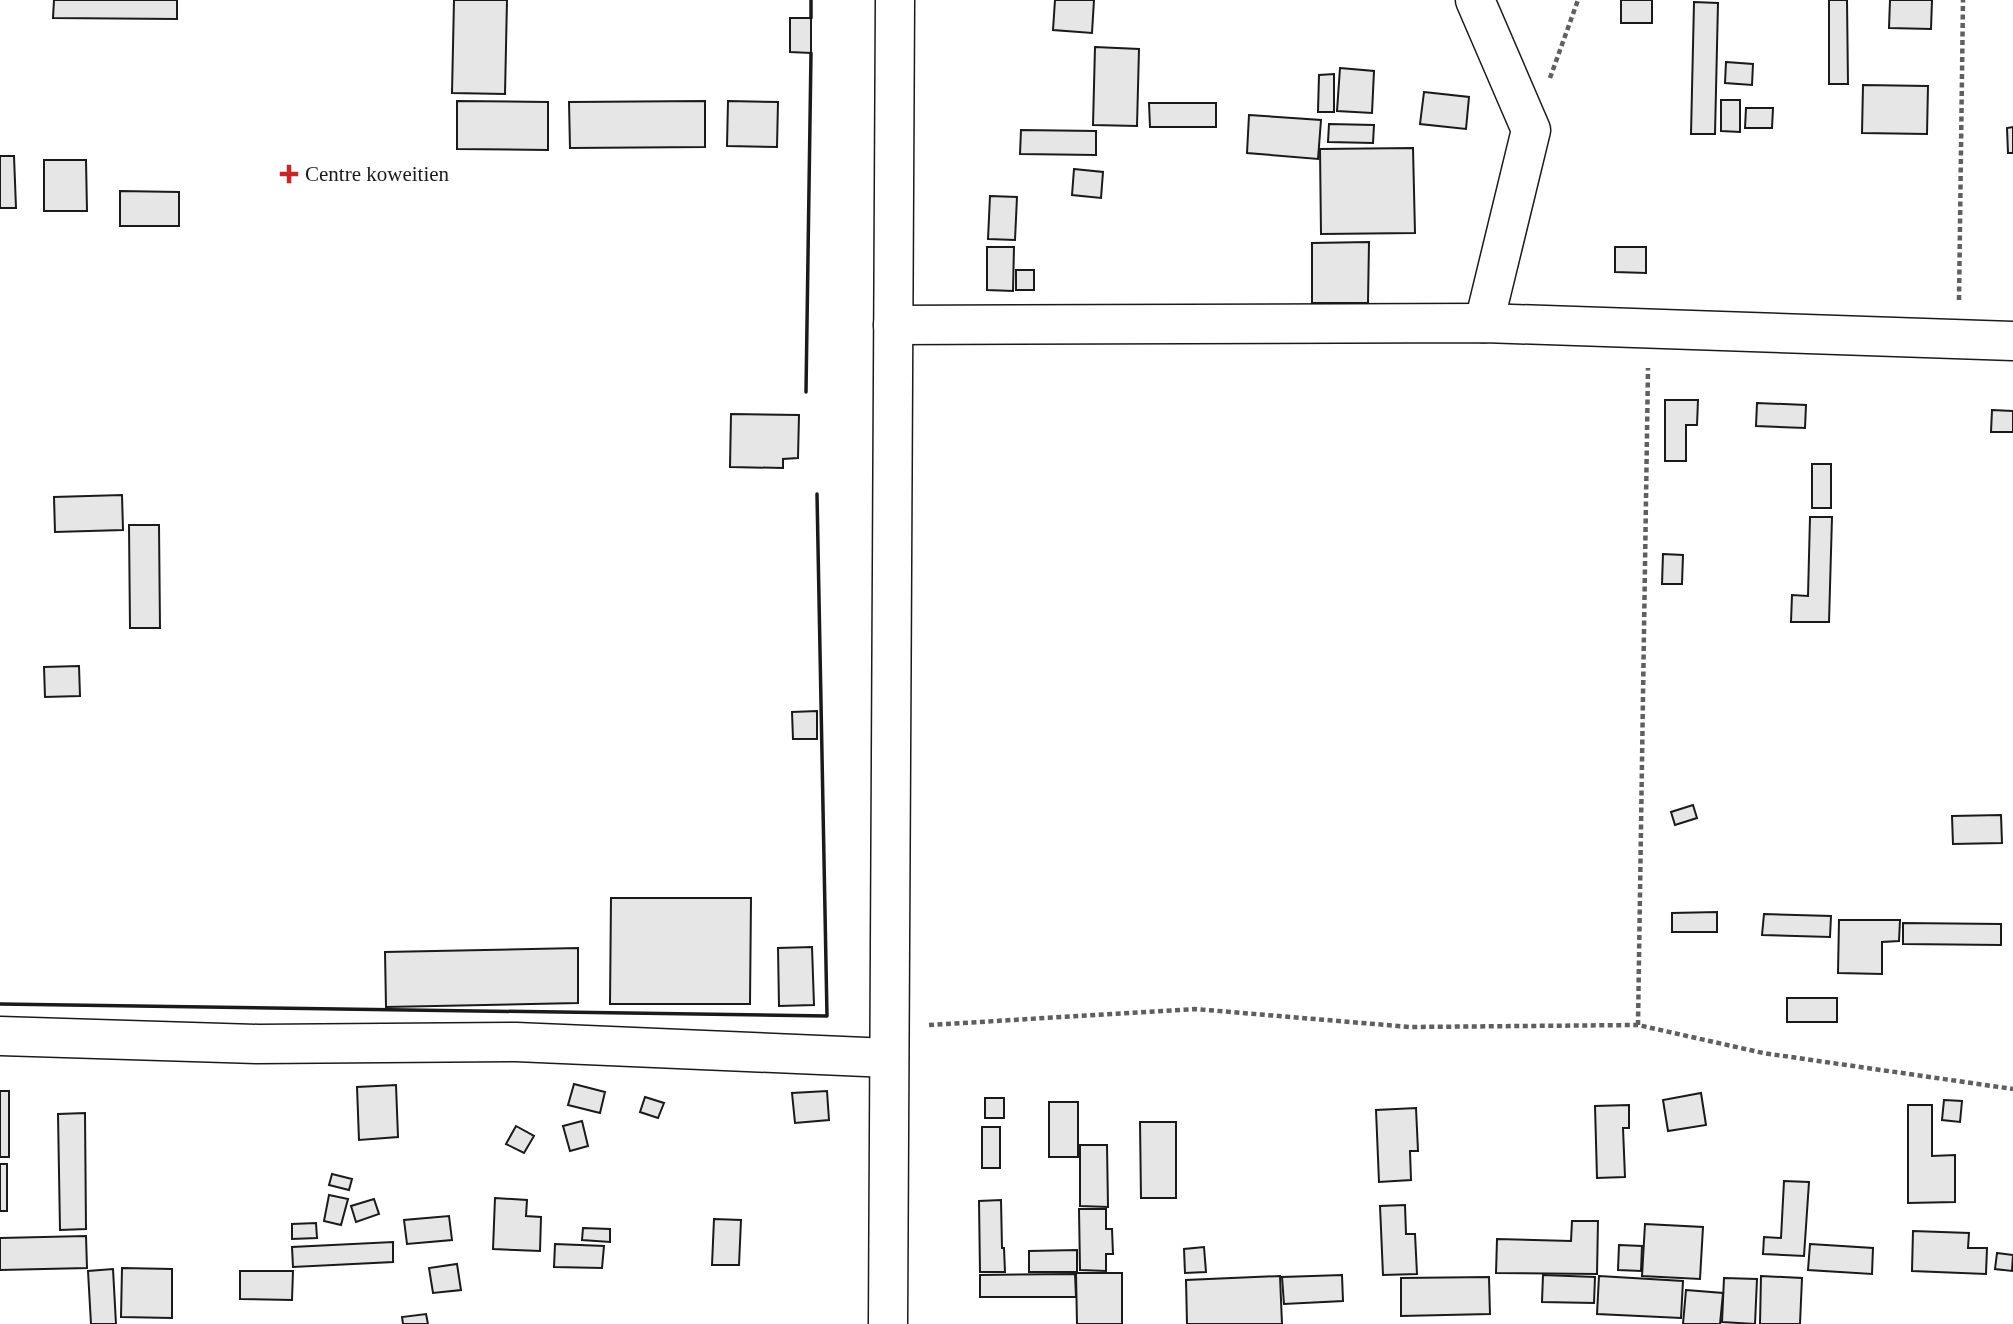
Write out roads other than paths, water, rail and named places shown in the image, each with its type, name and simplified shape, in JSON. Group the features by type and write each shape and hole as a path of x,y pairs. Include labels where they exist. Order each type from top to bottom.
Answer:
{"street":[{"path":"888,1324 895,0"},
{"path":"1475,0 1531,130 1484,323"},
{"path":"893,325 1484,323 2013,341"},
{"path":"0,1036 258,1044 889,1042"}],"place":[{"name":"Centre koweitien","path":"289,174"}]}
